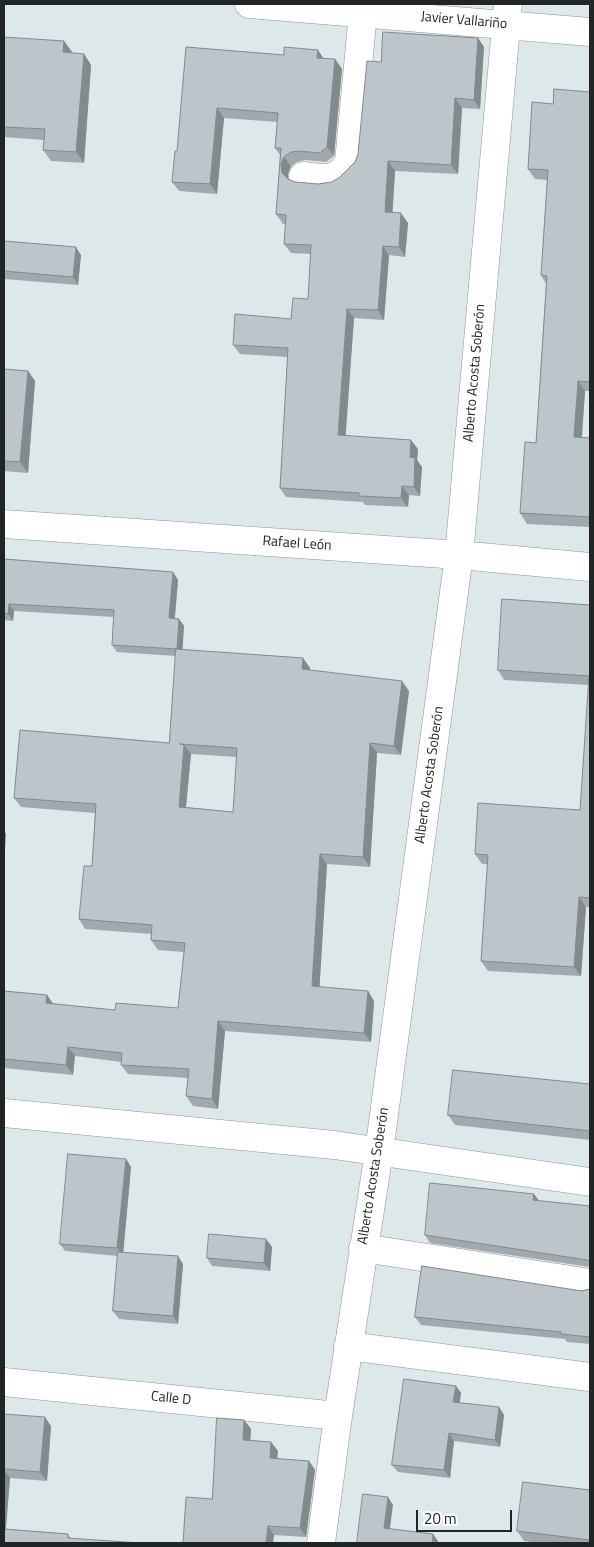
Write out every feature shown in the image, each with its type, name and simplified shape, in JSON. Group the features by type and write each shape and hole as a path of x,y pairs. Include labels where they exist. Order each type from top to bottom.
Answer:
{"street":[{"name":"Javier Vallariño","path":"249,4 364,13 507,14 590,32"},
{"path":"303,176 333,178 343,172 349,162 364,13"},
{"name":"Alberto Acosta Soberón","path":"321,1543 348,1346 379,1152 459,555 507,14"},
{"name":"Rafael León","path":"4,524 459,555 590,567"},
{"path":"4,1113 334,1144 590,1182"},
{"path":"363,1248 590,1283"},
{"path":"348,1346 590,1377"},
{"name":"Calle D","path":"4,1382 338,1416"}],"building":[{"path":"383,32 478,38 474,100 455,98 451,165 388,161 385,212 401,213 399,247 383,246 378,310 347,309 338,435 411,440 410,457 415,458 414,487 402,486 401,498 359,496 359,493 280,488 288,348 233,345 235,314 291,319 293,298 308,299 311,245 284,244 286,215 276,214 281,148 275,148 278,113 217,108 210,184 172,182 175,151 177,151 186,47 284,55 284,47 318,50 317,58 335,59 327,147 320,153 291,152 284,157 281,164 282,173 288,179 295,182 318,184 332,182 355,162 358,154 367,61 381,62"},
{"path":"4,37 64,41 63,52 84,54 76,152 43,150 45,129 4,127"},
{"path":"554,89 590,92 590,382 578,381 574,437 590,438 590,517 520,513 525,442 536,443 547,276 541,275 548,170 528,169 532,102 553,104"},
{"path":"4,241 76,247 73,277 4,271"},
{"path":"4,369 28,371 20,462 4,461"},
{"path":"4,559 173,572 169,618 179,619 177,649 112,645 114,610 9,604 8,614 4,613"},
{"path":"502,599 590,605 590,898 579,897 574,967 481,961 488,855 475,854 478,803 580,810 589,676 498,670"},
{"path":"176,649 303,658 302,669 402,681 394,746 370,743 363,857 320,854 312,986 368,991 364,1033 218,1021 212,1099 186,1096 189,1069 121,1065 122,1053 68,1047 66,1065 4,1059 4,991 47,995 46,1003 115,1010 116,1003 178,1008 185,943 151,940 152,925 79,919 84,866 92,866 96,804 14,798 20,730 169,743","holes":["180,744 237,748 233,812 179,807 184,745"]},
{"path":"453,1070 590,1084 590,1131 448,1115"},
{"path":"68,1154 126,1159 117,1248 60,1244"},
{"path":"430,1183 534,1194 533,1200 590,1206 590,1261 425,1235"},
{"path":"209,1234 266,1239 264,1263 207,1258"},
{"path":"118,1252 178,1256 173,1316 113,1311"},
{"path":"422,1266 582,1291 590,1289 590,1337 561,1334 561,1332 415,1317"},
{"path":"404,1379 456,1386 453,1402 499,1407 495,1440 449,1433 444,1470 392,1465"},
{"path":"4,1414 45,1417 40,1472 4,1469"},
{"path":"217,1418 244,1420 243,1440 271,1442 270,1458 309,1461 300,1528 268,1526 266,1543 183,1543 186,1497 212,1499"},
{"path":"523,1482 590,1490 590,1540 517,1531"},
{"path":"363,1494 388,1497 384,1528 433,1534 432,1543 357,1543"},
{"path":"4,1529 68,1534 68,1538 140,1543 4,1543"}]}
